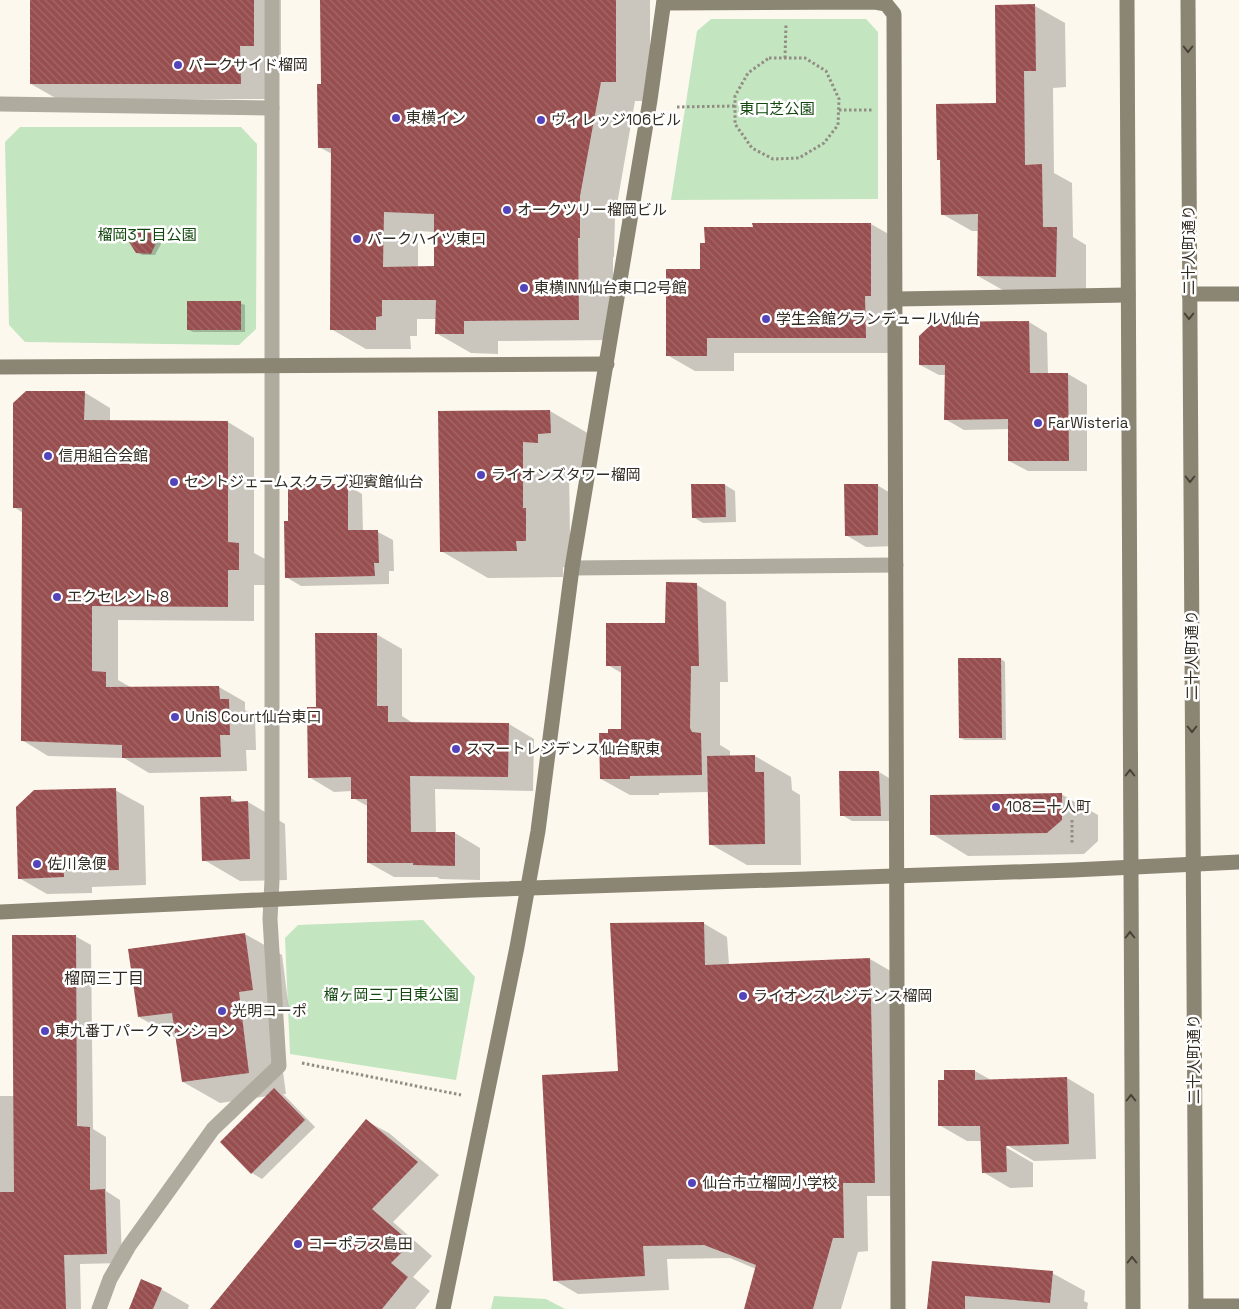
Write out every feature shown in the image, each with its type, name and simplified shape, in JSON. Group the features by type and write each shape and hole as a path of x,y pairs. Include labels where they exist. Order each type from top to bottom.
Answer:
{"street":[{"path":"99,1309 110,1280 129,1246 213,1129 279,1066 270,919 272,0"},
{"path":"1127,0 1133,1309"},
{"name":"二十人町通り","path":"1188,0 1196,1308"},
{"path":"443,1309 515,957 538,831 572,568 650,100 664,1 875,2 886,4 894,14 896,110 898,1309"},
{"path":"0,104 272,108"},
{"path":"1189,294 1239,294"},
{"path":"896,299 1128,295"},
{"path":"0,367 607,364"},
{"path":"572,568 896,565"},
{"path":"0,912 528,888 1239,862"},
{"path":"1196,1308 1239,1306"}],"path":[{"path":"785,58 787,2"},
{"path":"768,58 805,58 826,71 839,99 838,124 824,143 799,158 773,159 752,148 735,124 736,106 735,96 748,73 768,58"},
{"path":"677,107 736,106"},
{"path":"839,110 896,110"},
{"path":"1072,820 1072,843"},
{"path":"279,1059 461,1095"}],"green space":[{"name":"東口芝公園","path":"711,19 866,19 878,32 878,199 671,200 697,31"},
{"name":"榴岡3丁目公園","path":"20,127 241,127 257,144 256,329 239,345 25,342 9,325 5,142"},
{"name":"榴ヶ岡三丁目東公園","path":"423,920 475,977 456,1080 290,1054 285,938 298,925"},
{"path":"494,1296 546,1299 565,1309 491,1309"}],"building":[{"path":"30,0 254,0 254,46 240,46 241,84 30,84"},
{"path":"320,0 616,0 616,82 601,82 580,196 580,238 578,238 579,320 464,321 464,334 435,334 436,300 382,300 382,316 376,317 376,330 330,330 331,148 318,148 317,84 321,84","holes":["384,212 434,214 434,266 383,267"]},
{"path":"1035,4 1036,71 1024,71 1025,165 1042,164 1043,227 1057,227 1056,277 977,276 978,214 941,215 940,160 937,160 936,104 996,103 995,5"},
{"path":"752,223 871,223 871,296 865,296 866,338 707,338 707,356 666,356 666,269 700,269 700,243 705,243 704,227 753,227"},
{"path":"137,229 150,229 157,241 151,254 136,253 129,242"},
{"path":"187,301 241,301 241,330 187,330"},
{"path":"1029,321 1030,373 1068,373 1069,461 1008,461 1008,419 944,420 945,365 919,365 919,336 934,322"},
{"path":"26,391 85,391 84,420 228,421 228,542 239,543 239,570 228,570 228,607 92,606 92,671 106,672 106,687 219,686 220,699 229,699 230,735 220,735 221,757 122,758 122,745 21,741 22,508 13,508 13,403"},
{"name":"ライオンズタワー榴岡","path":"550,410 551,433 538,434 538,443 523,442 523,508 526,508 526,541 516,541 517,551 440,552 438,411"},
{"path":"288,484 348,484 348,530 378,530 379,563 374,563 375,576 285,578 284,521 288,521"},
{"path":"691,484 725,484 726,517 692,518"},
{"path":"844,484 878,484 878,535 845,536"},
{"path":"666,582 697,583 699,666 691,666 690,728 692,732 701,733 702,775 630,776 630,779 600,779 599,733 608,733 608,729 621,729 621,666 606,666 606,623 665,623"},
{"path":"315,633 377,633 377,706 388,706 388,722 509,723 508,777 410,776 411,832 455,832 455,866 413,865 413,863 367,863 367,799 351,799 351,777 308,778 307,707 316,707"},
{"path":"958,658 1001,658 1002,738 959,738"},
{"path":"755,755 755,772 764,772 765,844 709,845 707,756"},
{"path":"839,771 879,771 881,816 840,816"},
{"path":"116,788 119,870 64,871 64,877 18,879 16,807 34,790"},
{"name":"108二十人町","path":"1062,793 1062,820 1047,833 930,835 930,795"},
{"path":"231,796 231,802 248,801 250,859 202,861 200,797"},
{"name":"仙台市立榴岡小学校","path":"704,922 705,965 870,958 875,1183 843,1183 844,1238 833,1238 813,1309 744,1309 756,1265 704,1245 643,1246 645,1276 553,1281 542,1075 618,1071 610,923"},
{"name":"光明コーポ","path":"245,933 253,990 239,992 249,1073 182,1082 172,1013 138,1017 128,949"},
{"path":"12,935 76,935 77,1126 90,1127 90,1190 105,1189 107,1254 64,1255 66,1309 0,1309 0,1192 14,1192"},
{"path":"944,1070 975,1070 975,1080 1067,1077 1069,1144 1006,1146 1007,1172 982,1173 980,1126 938,1126 938,1080 944,1080"},
{"path":"274,1088 305,1120 251,1174 220,1142"},
{"name":"コーポラス島田","path":"366,1119 418,1162 372,1209 411,1243 391,1263 408,1277 382,1309 210,1309"},
{"path":"932,1261 1053,1271 1050,1303 965,1296 965,1309 927,1309"},
{"path":"141,1279 162,1288 153,1309 129,1309"}],"place":[{"name":"パークサイド榴岡","path":"178,65"},
{"name":"東横イン","path":"396,118"},
{"name":"ヴィレッジ106ビル","path":"541,120"},
{"name":"オークツリー榴岡ビル","path":"507,210"},
{"name":"パークハイツ東口","path":"357,239"},
{"name":"東横INN仙台東口2号館","path":"524,288"},
{"name":"学生会館グランデュールV仙台","path":"766,319"},
{"name":"FarWisteria","path":"1038,423"},
{"name":"信用組合会館","path":"48,456"},
{"name":"ライオンズタワー榴岡","path":"481,475"},
{"name":"セントジェームスクラブ迎賓館仙台","path":"174,482"},
{"name":"エクセレント８","path":"57,597"},
{"name":"UniS Court仙台東口","path":"175,717"},
{"name":"スマートレジデンス仙台駅東","path":"456,749"},
{"name":"108二十人町","path":"996,807"},
{"name":"佐川急便","path":"37,864"},
{"name":"ライオンズレジデンス榴岡","path":"743,996"},
{"name":"光明コーポ","path":"222,1011"},
{"name":"東九番丁パークマンション","path":"45,1031"},
{"name":"仙台市立榴岡小学校","path":"692,1183"},
{"name":"コーポラス島田","path":"298,1244"}],"district":[{"name":"榴岡三丁目","path":"104,978"}]}
